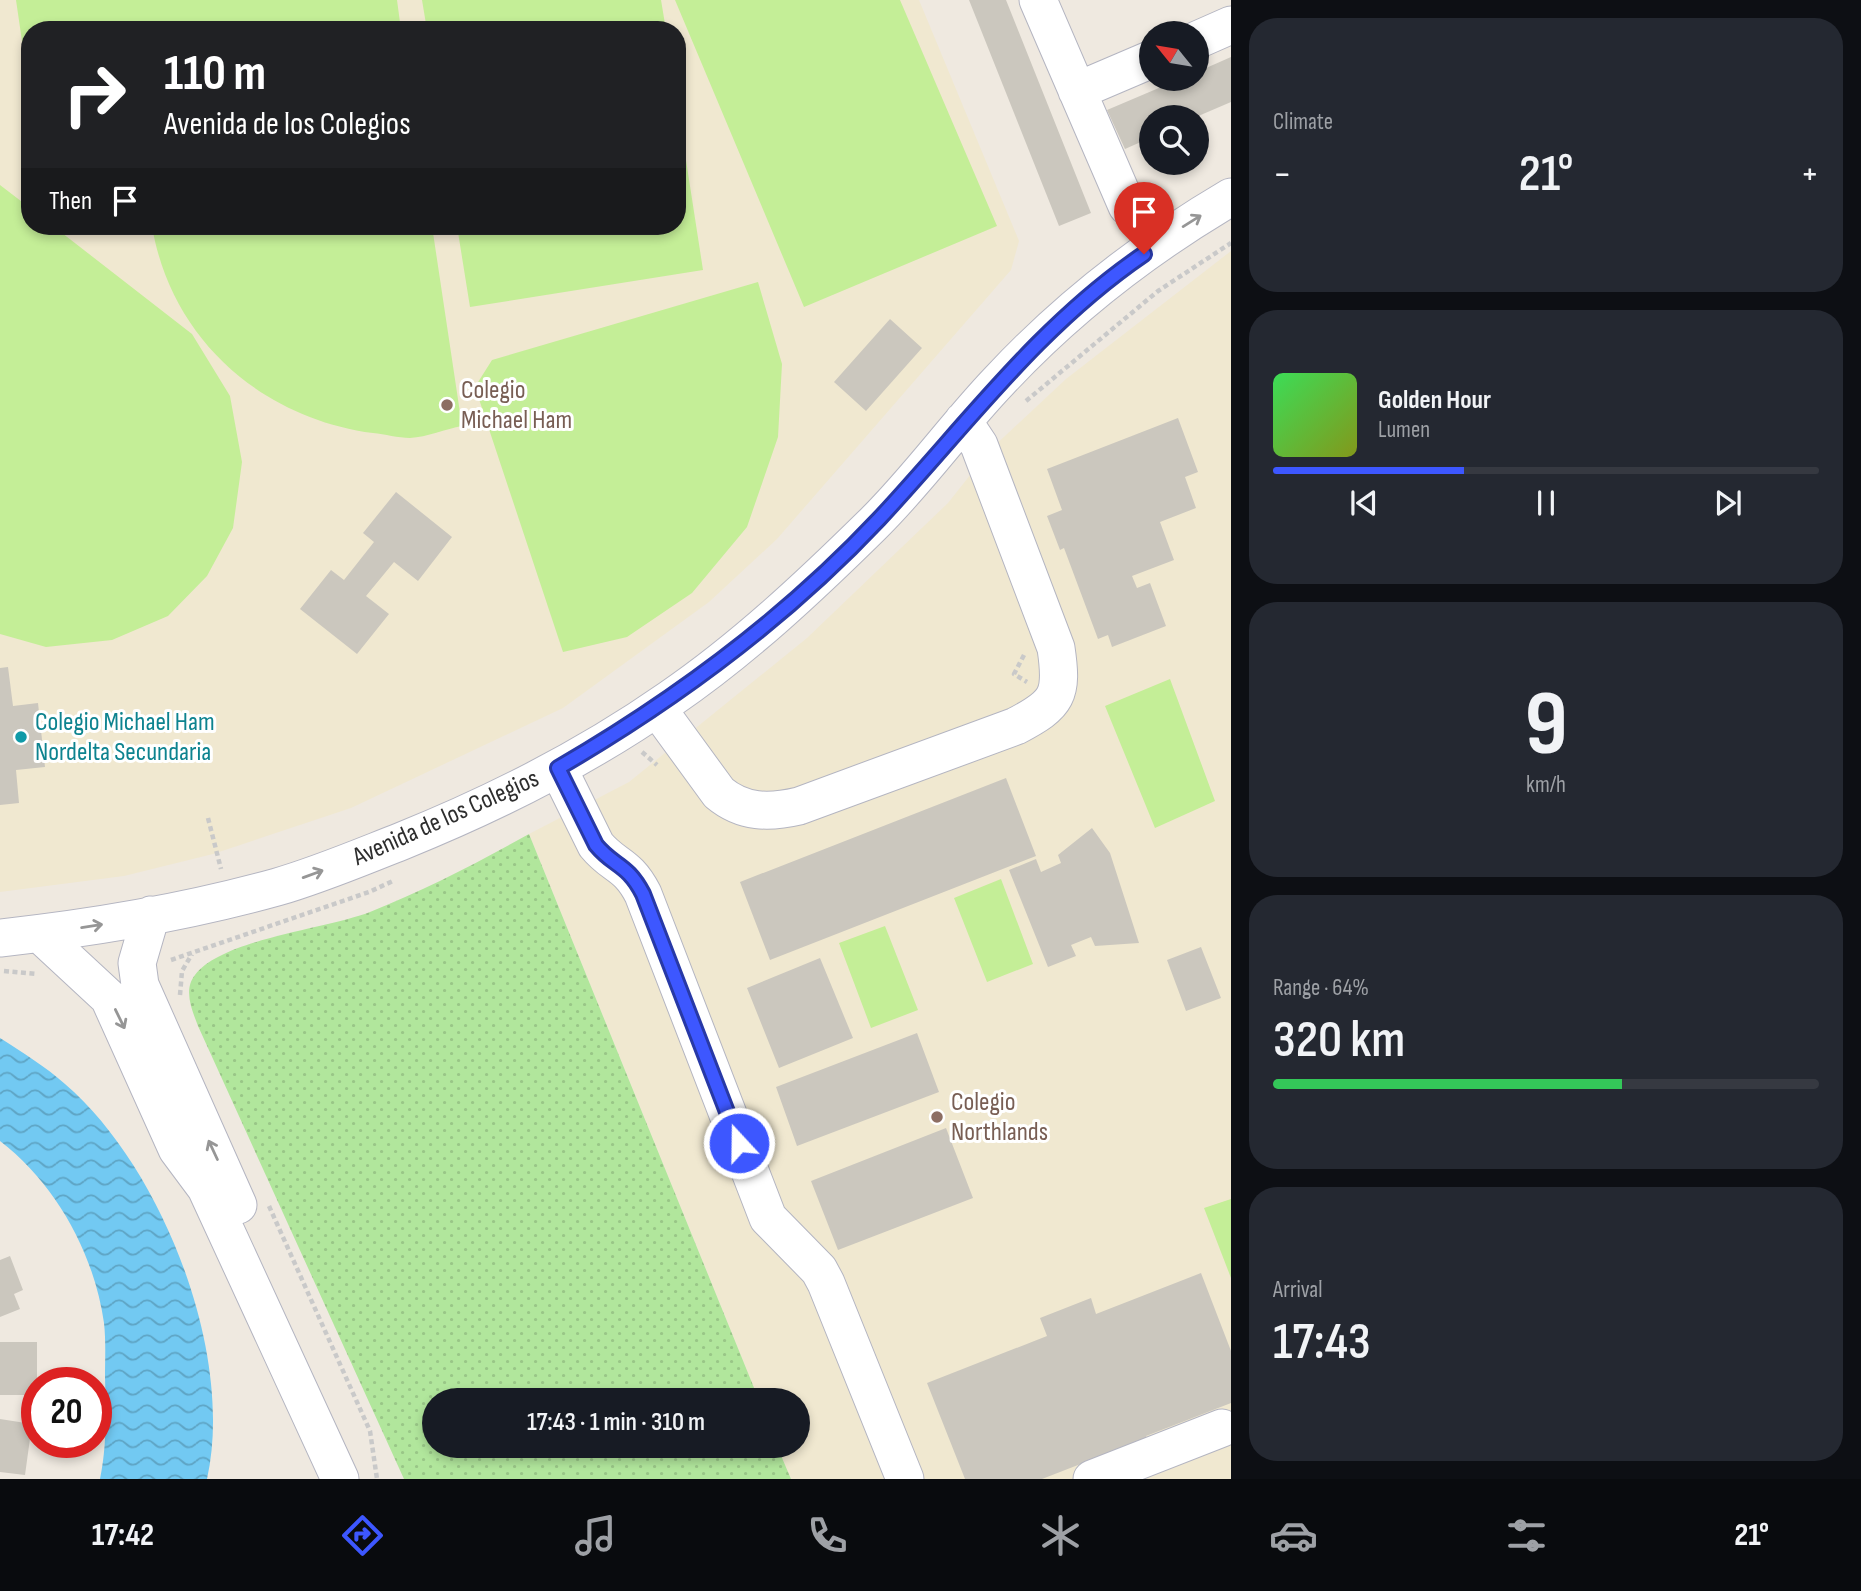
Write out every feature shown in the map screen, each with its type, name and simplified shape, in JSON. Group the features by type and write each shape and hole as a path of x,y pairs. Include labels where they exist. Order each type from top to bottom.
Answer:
{"street":[{"path":"1038,0 1127,206"},
{"path":"1209,35 1231,25"},
{"path":"1077,92 1139,65"},
{"name":"Avenida de los Colegios","path":"0,938 151,915 278,887 373,853 478,810 558,768 657,708 812,585 879,519 1023,356 1124,267 1231,197"},
{"path":"657,708 719,793 732,803 774,811 799,806 1016,726 1044,711 1059,690 1061,678 1056,648 979,445 963,421"},
{"path":"558,768 596,845 605,856 628,871 643,894 768,1218 819,1270 826,1283 905,1479"},
{"path":"151,915 137,963 140,985 208,1140 365,1479"},
{"path":"40,934 95,982 122,1021 177,1149 206,1188 340,1479"},
{"path":"1093,1479 1222,1428"}],"path":[{"path":"642,752 661,768"},
{"path":"181,1002 182,971 192,953"},
{"path":"268,1202 370,1431 377,1479"}],"shaded area":[{"name":"Colegio Michael Ham","path":"0,0 919,0 1019,241 1011,270 777,539 709,602 563,708 351,808 213,854 124,876 0,892"},
{"name":"Colegio Northlands","path":"1231,251 1231,1479 791,1479 782,1458 810,1458 810,1388 754,1388 529,834 629,782 807,638 948,503 990,450 1066,379"}],"green space":[{"path":"16,0 397,0 400,21 21,21 21,34"},
{"path":"422,0 661,0 664,21 426,21"},
{"path":"675,0 900,0 997,226 804,307"},
{"path":"686,160 703,270 470,307 458,235 686,235"},
{"path":"0,185 21,201 21,235 65,235 192,334 230,396 242,462 233,528 207,576 168,616 112,640 46,647 0,634"},
{"path":"154,235 433,235 462,426 410,438 332,424 294,410 259,391 228,366 201,337 179,304 162,267"},
{"path":"758,282 782,364 778,437 747,527 692,593 627,637 563,652 475,387 492,360"},
{"path":"1170,679 1215,801 1155,828 1105,706"},
{"path":"529,834 754,1388 422,1388 422,1458 782,1458 791,1479 404,1479 198,1026 189,994 195,975 208,963 228,952 276,936 370,912 451,876"},
{"path":"1001,879 1033,964 987,982 954,898"},
{"path":"885,926 918,1010 871,1028 839,943"},
{"path":"1231,1199 1231,1278 1204,1208"}],"water":[{"path":"0,1038 58,1078 100,1120 132,1163 160,1212 183,1266 200,1321 210,1376 213,1430 207,1479 100,1479 103,1458 112,1458 112,1367 105,1367 105,1330 99,1297 81,1246 55,1199 20,1158 0,1141"}],"building":[{"path":"969,0 1006,0 1091,213 1059,226"},
{"path":"1231,57 1231,102 1209,111 1209,105 1139,105 1139,143 1125,149 1107,110 1152,91 1209,91 1209,67"},
{"path":"890,319 922,348 866,411 834,382"},
{"path":"1178,418 1198,472 1185,477 1196,508 1160,522 1174,560 1132,576 1137,588 1150,583 1166,626 1112,647 1108,635 1098,639 1064,548 1060,550 1047,516 1062,510 1047,469"},
{"path":"396,492 452,537 418,581 394,562 366,596 389,614 357,654 300,609 331,570 344,580 374,542 363,533"},
{"name":"Colegio Michael Ham Nordelta Secundaria","path":"8,667 13,706 38,703 45,767 16,770 19,803 0,805 0,668"},
{"path":"1006,778 1036,856 770,960 740,882"},
{"path":"1092,828 1110,853 1139,943 1095,946 1091,937 1071,945 1076,956 1048,967 1009,870 1036,859 1041,872 1061,863 1058,855"},
{"path":"1201,947 1221,998 1186,1011 1167,960"},
{"path":"820,958 853,1038 779,1068 747,988"},
{"path":"917,1033 939,1092 797,1146 776,1087"},
{"path":"946,1128 973,1198 838,1250 811,1181"},
{"path":"10,1256 23,1290 14,1294 20,1309 0,1317 0,1260"},
{"path":"1201,1273 1231,1351 1231,1403 1146,1436 1151,1449 1100,1469 1096,1458 1042,1479 965,1479 927,1383 1047,1336 1040,1318 1091,1298 1096,1314"},
{"path":"0,1342 37,1342 37,1367 21,1367 21,1395 0,1395"},
{"path":"0,1419 21,1422 21,1458 27,1458 25,1475 0,1472"}],"place":[{"name":"Colegio Michael Ham","path":"447,405"},
{"name":"Colegio Michael Ham Nordelta Secundaria","path":"21,737"},
{"name":"Colegio Northlands","path":"937,1117"}],"route":[{"path":"739,1143 643,894 635,878 622,864 605,856 596,845 558,768 672,698 812,585 879,519 1023,356 1124,267 1144,254"}]}
